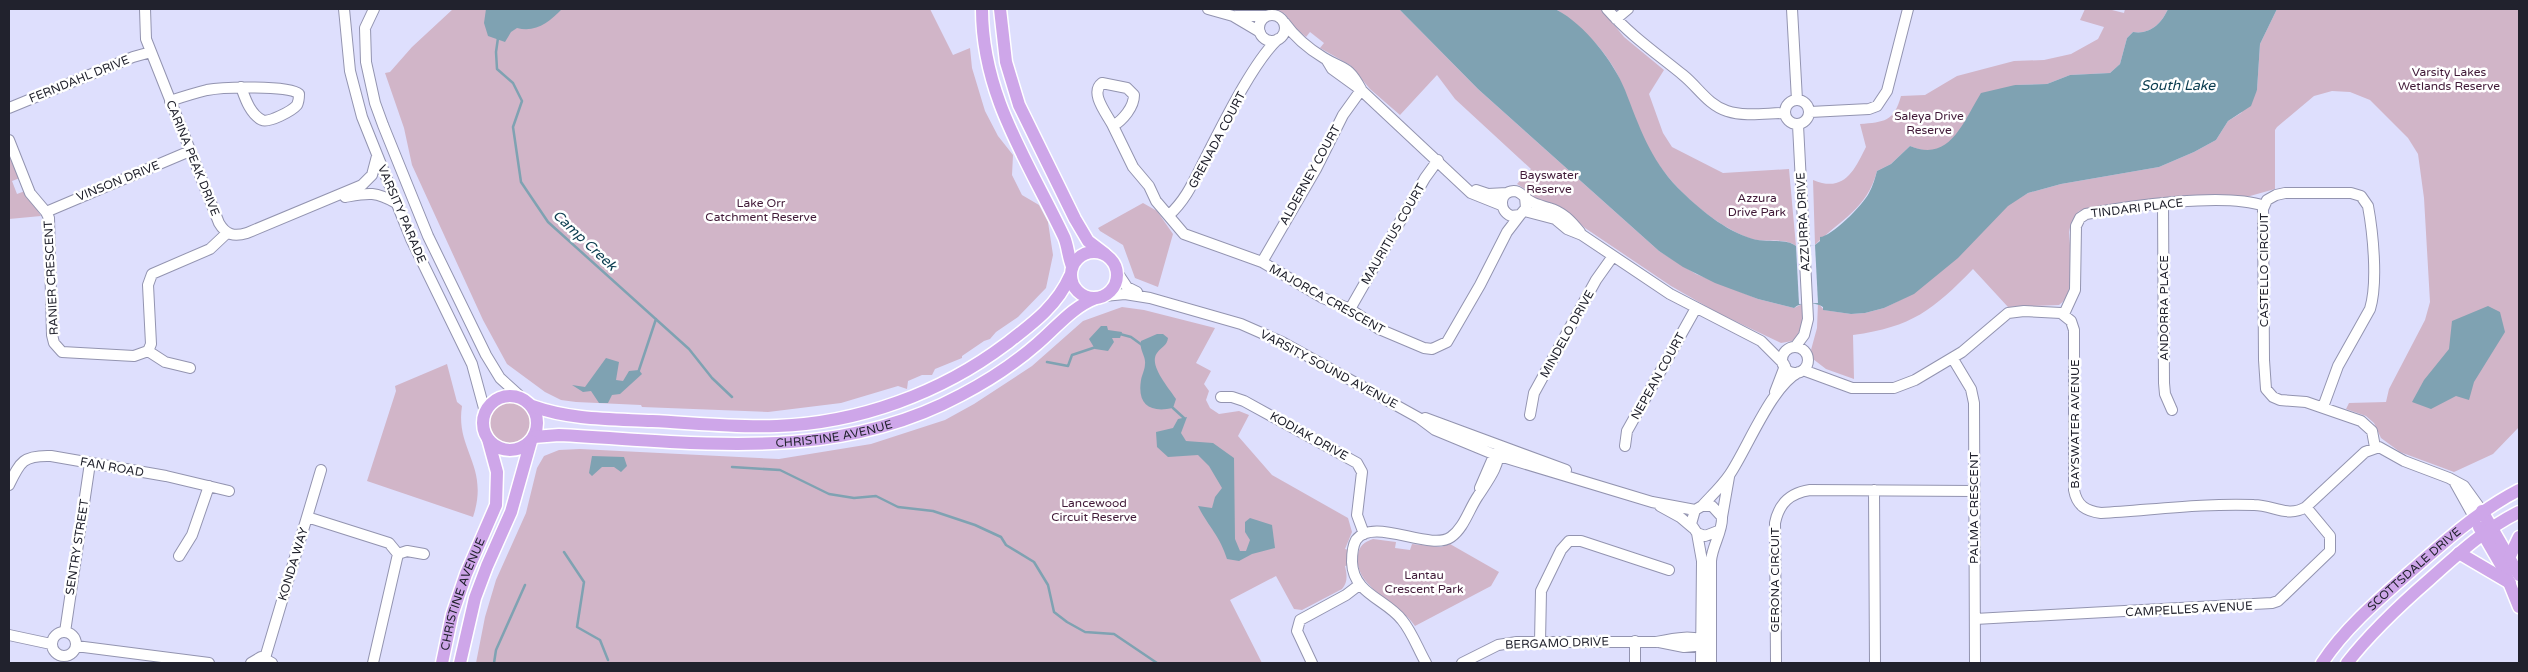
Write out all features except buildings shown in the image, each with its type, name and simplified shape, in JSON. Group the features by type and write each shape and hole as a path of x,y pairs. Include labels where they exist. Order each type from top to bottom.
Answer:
{"main road":[{"path":"982,9 984,49 997,100 1065,240 1077,291 1089,298 1100,297 1114,286 1117,272 1116,265 1088,241 1075,219 1019,105 1006,62 1000,9"},
{"path":"1071,271 1082,254 1090,251 1105,254"},
{"name":"CHRISTINE AVENUE","path":"527,402 570,416 737,426 779,426 839,419 911,398 978,364 1047,311 1060,297 1071,271"},
{"name":"CHRISTINE AVENUE","path":"460,663 475,598 487,566 512,512 532,439 559,435 756,445 821,440 864,432 917,416 977,386 1030,350 1082,304 1100,297"},
{"path":"514,395 527,402 538,421 532,439 517,449 501,448 488,439 484,430 485,412 497,399 514,395"},
{"name":"CHRISTINE AVENUE","path":"442,663 452,615 466,574 496,505 497,472 488,439"},
{"name":"SCOTTSDALE DRIVE","path":"2322,663 2341,638 2367,610 2478,514 2519,490"},
{"name":"SCOTTSDALE DRIVE","path":"2347,663 2385,619 2460,552 2488,531 2519,512"},
{"path":"2478,514 2488,531 2510,556 2519,607"},
{"path":"2488,531 2496,554 2515,579"},
{"path":"2510,556 2519,537"},
{"path":"2460,552 2515,579"}],"street":[{"name":"CARINA PEAK DRIVE","path":"145,9 146,39 219,223 227,233"},
{"name":"VARSITY PARADE","path":"344,9 347,52 353,87 377,156 396,204 438,296 472,364 485,412"},
{"name":"VARSITY PARADE","path":"374,9 365,28 366,62 375,103 383,125 428,236 482,347 496,373 527,402"},
{"path":"1208,9 1233,16 1261,33 1267,39 1280,38 1307,46"},
{"path":"1608,9 1631,35 1683,74 1707,99 1721,109 1743,114 1785,113"},
{"path":"1616,19 1628,9"},
{"path":"1792,9 1797,100"},
{"path":"1810,112 1869,109 1877,106 1887,91 1908,9"},
{"path":"1233,16 1274,15 1284,22 1307,46 1326,59 1332,69 1361,90 1462,182 1471,193 1504,210 1511,216 1522,213 1546,215 1582,235 1654,284 1696,308 1761,341 1802,349 1832,380"},
{"path":"1261,33 1260,25 1267,16"},
{"path":"1280,38 1285,29 1284,22"},
{"name":"GRENADA COURT","path":"1260,61 1263,46 1261,33"},
{"name":"GRENADA COURT","path":"1169,215 1185,198 1219,131 1260,61 1280,38"},
{"name":"FERNDAHL DRIVE","path":"9,108 132,57 151,52"},
{"path":"170,101 208,90 241,87 291,89 299,94 299,102 296,107 290,110 267,120 261,119 251,110 241,87"},
{"name":"ALDERNEY COURT","path":"1262,262 1316,168 1342,116 1361,90"},
{"path":"1797,100 1806,103 1810,112 1806,121 1798,124 1790,122 1785,113 1788,104 1797,100"},
{"name":"AZZURRA DRIVE","path":"1798,124 1808,319"},
{"name":"MAJORCA CRESCENT","path":"1113,126 1133,167 1149,186 1156,201 1184,234 1235,250 1262,262 1323,298 1350,309 1393,335 1424,348 1440,347 1452,334 1507,232 1522,213"},
{"name":"RANIER CRESCENT","path":"9,140 30,193 46,212 50,232 52,335 58,349 72,354 134,356 148,351"},
{"name":"VINSON DRIVE","path":"46,212 190,152"},
{"path":"190,368 165,362 148,351 151,344 148,285 152,274 210,249 227,233 239,236 325,202 362,185 372,175 377,156"},
{"name":"MAURITIUS COURT","path":"1350,309 1425,178 1438,160"},
{"path":"1462,182 1488,194 1518,192 1536,204 1558,211 1582,235"},
{"path":"325,202 370,192 385,196 396,204"},
{"path":"1507,193 1502,201 1507,232"},
{"name":"CASTELLO CIRCUIT","path":"2323,407 2338,366 2373,301 2374,284 2368,206 2361,196 2351,193 2280,194 2272,196 2264,206 2264,360 2266,390 2273,397 2280,400 2300,400 2365,424 2372,431 2374,447"},
{"path":"1522,213 1527,204 1525,196"},
{"name":"TINDARI PLACE","path":"2064,314 2075,290 2075,230 2080,218 2086,214 2163,204 2215,200 2249,202 2264,206"},
{"name":"ANDORRA PLACE","path":"2163,204 2164,383 2165,394 2172,410"},
{"name":"MINDELO DRIVE","path":"1530,415 1534,393 1596,280 1613,256"},
{"name":"VARSITY SOUND AVENUE","path":"1117,272 1127,287 1150,298"},
{"name":"VARSITY SOUND AVENUE","path":"1100,297 1125,294 1150,298 1221,317 1261,332 1420,418 1425,418 1498,452 1652,502 1680,517 1695,531"},
{"name":"NEPEAN COURT","path":"1625,446 1627,431 1696,308"},
{"path":"1761,341 1791,371 1801,371 1861,389 1894,388 1915,380 1953,359 2008,313 2024,311 2064,314"},
{"name":"BAYSWATER AVENUE","path":"2064,314 2071,321 2074,330 2074,490 2081,506 2091,512 2253,504 2290,512 2306,507"},
{"path":"1773,400 1784,365 1783,357 1804,335 1808,319"},
{"path":"1702,663 1702,560 1691,518 1730,474 1773,400 1792,376 1801,371 1807,364 1811,327 1808,319"},
{"name":"PALMA CRESCENT","path":"1953,359 1974,396 1975,663"},
{"name":"KODIAK DRIVE","path":"1221,397 1232,397 1244,401 1357,463 1361,469 1362,477 1357,515 1364,534"},
{"path":"2306,507 2365,452 2374,447 2385,449 2404,461 2454,480 2464,486 2478,514"},
{"path":"1426,663 1404,621 1359,584 1353,573 1352,550 1356,541 1364,534 1375,532 1434,540 1449,539 1458,530 1491,478 1498,452"},
{"name":"FAN ROAD","path":"9,486 19,464 33,455 51,456 166,476 229,491"},
{"name":"SENTRY STREET","path":"65,632 90,463"},
{"name":"KONDA WAY","path":"268,661 321,470"},
{"path":"1712,663 1712,548 1722,516 1730,474"},
{"path":"179,556 192,535 209,486"},
{"path":"1874,490 1875,663"},
{"name":"GERONA CIRCUIT","path":"1776,663 1775,523 1780,507 1793,494 1801,492 1874,490 1974,491"},
{"name":"VARSITY SOUND AVENUE","path":"1652,502 1699,508"},
{"name":"CAMPELLES AVENUE","path":"1975,619 2272,603 2278,601 2330,551 2330,536 2306,507"},
{"path":"1699,508 1716,508 1722,516"},
{"path":"307,517 389,543 398,554"},
{"path":"1695,531 1710,536 1718,531"},
{"path":"1540,642 1541,591 1561,550 1570,541 1581,541 1669,570"},
{"path":"398,554 407,551 424,554"},
{"path":"372,663 398,554"},
{"path":"1312,663 1297,631 1300,620 1346,595 1359,584"},
{"path":"65,632 72,635 76,646 69,655 61,660 53,651 51,644 57,633 65,632"},
{"path":"9,635 51,644"},
{"path":"1635,641 1636,663"},
{"name":"BERGAMO DRIVE","path":"1462,663 1498,645 1540,642 1635,641 1656,642 1673,646 1701,642 1711,643"},
{"path":"76,646 208,663"},
{"path":"250,663 257,658 268,661"}],"green space":[{"name":"Lake Orr Catchment Reserve","path":"453,9 930,9 953,55 970,48 972,68 985,111 998,136 1013,155 1012,175 1022,195 1039,205 1048,222 1053,255 1046,288 1018,317 996,332 990,339 984,341 962,356 962,358 935,369 932,375 922,375 908,381 907,389 898,386 841,403 768,412 642,407 641,405 561,400 545,392 507,364 483,320 412,165 404,128 385,73 390,72 412,47"},
{"name":"Bayswater Reserve","path":"1231,9 1399,9 1478,89 1659,251 1696,274 1758,299 1794,308 1802,304 1802,324 1797,337 1792,341 1781,343 1718,313 1671,286 1585,228 1566,211 1531,197 1525,189 1517,184 1531,169 1455,99 1437,75 1400,115 1370,89 1350,65 1320,48 1324,43 1310,32 1306,37 1292,25 1285,14 1279,11 1266,10 1255,13"},
{"name":"Azzura Drive Park","path":"1556,9 1601,9 1624,37 1664,70 1649,94 1663,133 1672,147 1723,173 1789,169 1796,246 1792,243 1758,240 1742,235 1712,218 1686,196 1657,162 1646,144 1614,68 1585,33"},
{"name":"Saleya Drive Reserve","path":"2085,9 2108,9 2124,13 2125,9 2168,9 2155,27 2145,32 2133,32 2127,38 2120,64 2110,73 2070,75 2047,84 2015,85 1943,148 1926,150 1910,146 1891,164 1877,171 1873,184 1860,204 1815,245 1813,180 1833,184 1847,177 1866,147 1860,124 1887,119 1895,111 1901,96 1925,95 1957,76 2014,61 2044,60 2071,54 2098,39 2104,27 2080,20"},
{"name":"Varsity Lakes Wetlands Reserve","path":"2277,9 2519,9 2519,427 2493,454 2454,472 2400,452 2381,438 2374,423 2366,416 2346,409 2349,403 2386,402 2389,389 2425,320 2430,302 2424,198 2418,154 2408,138 2370,100 2350,92 2332,91 2314,96 2277,127 2275,130 2275,189 2250,196 2151,200 2079,211 2071,223 2069,232 2070,282 2065,299 2059,305 2008,307 1973,269 1946,295 1920,314 1891,327 1853,335 1854,379 1826,369 1813,359 1811,350 1817,328 1818,303 1824,310 1851,314 1865,313 1884,308 1912,294 2008,205 2028,193 2061,184 2159,167 2216,140 2228,121 2241,113 2257,90 2260,44"},
{"path":"9,153 20,178 12,181 17,194 25,191 41,216 9,219"},
{"path":"1143,203 1157,211 1173,234 1158,287 1135,278 1123,245 1098,228"},
{"name":"Lancewood Circuit Reserve","path":"1122,307 1144,310 1215,328 1196,363 1211,371 1204,384 1209,391 1206,400 1210,408 1219,414 1239,411 1249,415 1238,436 1272,475 1348,518 1352,532 1345,549 1349,550 1349,565 1345,566 1346,578 1342,589 1302,610 1294,609 1276,576 1230,600 1262,663 476,663 485,617 496,580 526,513 537,468 544,456 559,450 580,449 779,459 871,444 945,420 974,404 1032,366 1083,321"},
{"path":"447,364 457,402 462,406 461,421 463,435 475,471 477,499 473,517 367,481 396,391 395,386"},
{"path":"509,400 521,404 527,410 531,422 527,434 521,440 509,444 497,440 491,434 487,422 491,410 497,404"},
{"name":"Lantau Crescent Park","path":"1373,539 1396,542 1395,548 1410,550 1412,544 1441,547 1450,544 1499,572 1491,586 1415,626 1408,617 1370,585 1358,566 1358,555 1362,545"}],"water":[{"name":"South Lake","path":"1546,8 1557,10 1577,24 1606,56 1620,79 1653,154 1668,177 1678,188 1703,211 1732,230 1753,239 1781,241 1796,246 1815,245 1820,241 1820,237 1825,236 1839,226 1866,198 1872,188 1877,171 1891,164 1910,146 1924,150 1935,149 1954,137 1981,93 2015,85 2047,84 2070,75 2110,73 2120,64 2127,38 2133,32 2145,32 2155,27 2168,9 2277,9 2260,44 2257,90 2251,106 2228,121 2216,140 2159,167 2061,184 2028,193 2008,206 1958,258 1914,294 1884,308 1865,313 1851,314 1823,310 1823,307 1820,305 1804,304 1794,308 1758,299 1715,283 1683,267 1659,251 1478,89 1399,9"},
{"path":"486,9 562,9 547,22 536,28 517,28 511,32 505,42 488,36 484,23"},
{"path":"2488,306 2500,312 2505,332 2474,382 2469,400 2456,396 2431,409 2412,402 2424,380 2449,349 2452,321"},
{"path":"1101,326 1107,326 1108,330 1122,332 1120,338 1112,338 1114,342 1108,351 1095,349 1089,339"},
{"path":"1157,334 1163,334 1168,338 1165,345 1157,353 1155,364 1160,376 1176,399 1173,408 1152,408 1143,401 1141,396 1141,380 1145,361 1141,341"},
{"path":"606,358 619,362 616,380 623,381 629,371 639,370 642,374 620,394 612,395 608,403 599,403 591,391 583,392 572,385 585,387"},
{"path":"1187,417 1181,433 1186,441 1213,443 1234,458 1235,539 1240,551 1246,551 1250,540 1245,532 1245,522 1250,518 1272,525 1275,548 1252,554 1239,561 1227,559 1221,544 1198,506 1212,508 1215,497 1222,488 1209,466 1198,455 1168,457 1157,447 1156,432 1173,428 1178,419"},
{"path":"592,456 624,457 627,466 621,472 614,467 602,467 592,476 589,473"}],"pier":[{"path":"1815,245 1818,303 1799,304 1796,246"}],"waterway":[{"name":"Camp Creek","path":"498,38 496,52 497,69 513,83 522,101 513,127 521,182 548,222 689,349 712,378 732,397"},
{"path":"639,370 656,319"},
{"path":"1120,334 1131,337 1142,345"},
{"path":"1047,362 1068,366 1072,355 1096,347"},
{"path":"1173,408 1184,418"},
{"name":"Camp Creek","path":"732,467 780,470 829,494 854,498 876,496 898,507 933,511 975,525 1001,537 1006,545 1034,562 1048,585 1054,612 1067,622 1085,632 1114,634 1157,663"},
{"path":"564,552 584,582 577,627 600,640 608,660"},
{"path":"494,663 496,650 525,585"}]}
